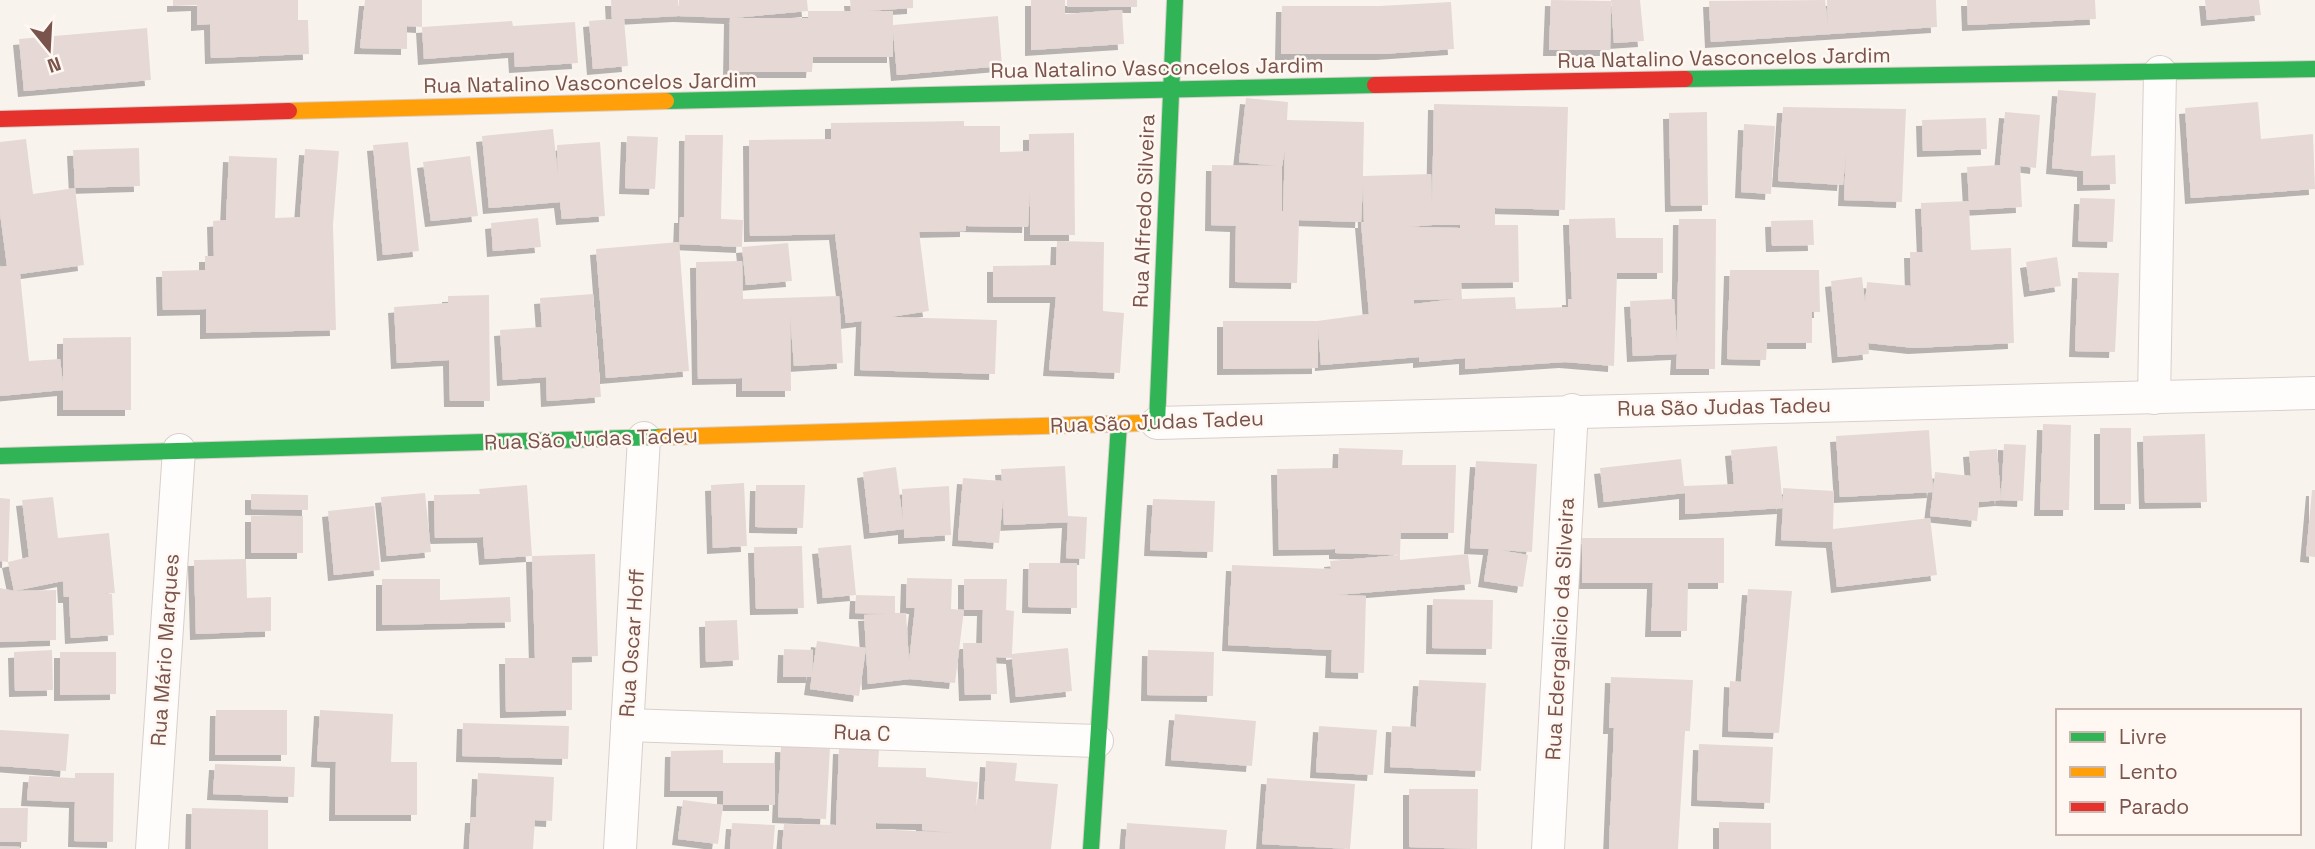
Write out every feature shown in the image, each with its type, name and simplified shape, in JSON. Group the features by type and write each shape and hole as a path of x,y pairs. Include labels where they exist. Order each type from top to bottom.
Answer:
{"street":[{"name":"Rua Alfredo Silveira","path":"1157,423 1175,0"},
{"name":"Rua Natalino Vasconcelos Jardim","path":"0,119 1170,88 2315,69"},
{"path":"2154,398 2160,72"},
{"name":"Rua São Judas Tadeu","path":"0,456 1572,410 2315,393"},
{"name":"Rua Edergalicio da Silveira","path":"1548,849 1572,410"},
{"path":"1091,849 1119,424"},
{"name":"Rua Oscar Hoff","path":"620,849 644,438"},
{"name":"Rua Mário Marques","path":"152,849 179,450"},
{"name":"Rua C","path":"626,724 1097,741"}],"building":[{"path":"173,0 298,0 298,20 308,20 309,54 211,58 210,24 197,25 197,5 173,6"},
{"path":"365,0 422,0 422,27 407,26 407,49 360,48"},
{"path":"611,0 678,0 679,11 679,0 807,0 808,11 851,11 850,0 913,0 913,8 865,11 893,11 893,25 998,16 1002,66 897,75 893,30 893,57 813,57 812,72 729,72 730,18 679,16 624,19 628,66 593,69 589,21 612,19","holes":["808,11 808,18 733,18"]},
{"path":"1031,0 1065,0 1065,14 1122,10 1124,44 1031,50"},
{"path":"1067,0 1137,0 1137,7 1067,7"},
{"path":"1551,0 1611,1 1610,50 1549,50"},
{"path":"1611,0 1640,0 1644,41 1614,43"},
{"path":"1825,0 1828,25 1827,0 1936,0 1937,27 1711,42 1709,1"},
{"path":"1967,0 2095,0 2096,19 1968,25"},
{"path":"2205,0 2259,0 2261,15 2207,20"},
{"path":"1451,2 1454,49 1382,54 1281,54 1282,6 1379,6"},
{"path":"512,21 513,26 575,22 578,63 515,67 514,52 424,59 422,27"},
{"path":"147,28 151,80 24,91 19,39"},
{"path":"2058,90 2096,93 2091,156 2115,155 2116,184 2083,185 2083,171 2052,168"},
{"path":"1246,98 1288,102 1287,120 1364,122 1363,176 1431,174 1432,206 1434,104 1568,107 1565,210 1495,208 1495,225 1518,225 1519,282 1461,283 1462,299 1515,297 1516,309 1568,307 1568,299 1572,299 1569,219 1615,218 1616,238 1663,238 1663,273 1617,273 1614,366 1565,362 1465,369 1465,358 1419,362 1419,357 1321,365 1318,328 1318,368 1223,369 1223,321 1317,321 1369,314 1361,222 1299,220 1297,283 1235,282 1236,226 1211,225 1212,165 1277,166 1239,162","holes":["1285,149 1283,211 1282,211 1282,166","1363,184 1364,222 1361,222","1460,225 1460,228 1408,227","1455,299 1414,304 1414,300"]},
{"path":"2258,102 2261,139 2313,134 2315,189 2191,198 2185,108"},
{"path":"1783,107 1906,109 1902,202 1844,200 1846,152 1843,185 1778,181"},
{"path":"1707,112 1708,205 1671,206 1669,113"},
{"path":"2005,112 2040,115 2036,168 2020,166 2022,207 1969,210 1971,250 2011,248 2014,343 1914,348 1868,343 1869,354 1838,357 1831,281 1862,277 1865,303 1867,282 1911,286 1910,252 1923,252 1921,203 1969,201 1967,167 2000,165"},
{"path":"1986,118 1987,149 1923,151 1922,120"},
{"path":"964,121 964,126 1000,126 1000,152 1029,151 1029,134 1074,133 1075,235 1030,235 1030,189 1028,227 966,226 966,231 919,232 929,311 890,317 997,320 995,374 860,370 862,321 846,323 835,234 750,236 749,140 831,139 831,123"},
{"path":"1744,124 1775,126 1771,194 1741,192"},
{"path":"553,129 558,176 557,145 600,142 605,216 562,219 560,202 489,208 482,136"},
{"path":"685,135 723,135 721,219 743,220 742,247 679,244 680,217 684,217"},
{"path":"627,136 658,137 655,189 625,188"},
{"path":"26,139 33,194 75,188 84,265 20,274 29,361 60,359 63,384 63,338 131,337 131,410 63,410 63,390 0,396 0,267 7,266 0,213 0,142"},
{"path":"408,142 419,251 383,255 373,145"},
{"path":"139,148 140,186 75,188 73,150"},
{"path":"305,149 339,151 333,225 336,330 206,333 206,309 163,310 162,271 205,270 205,256 214,256 213,221 226,220 229,156 277,158 275,218 300,217"},
{"path":"470,156 478,216 431,221 423,162"},
{"path":"2080,198 2115,199 2113,242 2078,241"},
{"path":"538,218 541,247 493,251 491,223"},
{"path":"1679,219 1716,219 1715,369 1676,369 1677,354 1633,356 1630,301 1674,299 1677,344"},
{"path":"1813,220 1814,245 1772,246 1771,221"},
{"path":"1057,241 1104,242 1103,311 1124,313 1120,373 1049,370 1056,297 993,297 993,266 1056,265"},
{"path":"679,242 689,371 606,378 596,249"},
{"path":"788,243 792,281 746,285 742,247"},
{"path":"2057,257 2061,286 2030,291 2026,262"},
{"path":"742,261 743,299 839,296 843,363 794,366 790,314 791,391 742,391 742,378 698,379 696,262"},
{"path":"1730,270 1819,270 1820,312 1812,312 1812,343 1767,343 1766,360 1727,359"},
{"path":"2078,272 2119,273 2115,352 2075,351"},
{"path":"593,294 601,397 547,401 546,377 503,380 500,330 542,327 540,298"},
{"path":"489,295 490,401 450,401 449,360 397,363 394,307 448,303 448,296"},
{"path":"2043,424 2071,425 2069,510 2040,510"},
{"path":"2100,428 2131,428 2131,504 2100,504"},
{"path":"1929,430 1933,492 1840,497 1836,436"},
{"path":"2205,434 2207,502 2145,503 2143,436"},
{"path":"2004,444 2026,445 2023,501 2001,500"},
{"path":"1777,446 1783,506 1783,488 1834,491 1833,529 1930,518 1937,575 1837,587 1832,542 1781,540 1783,508 1685,514 1685,493 1604,502 1600,468 1681,459 1684,486 1734,484 1731,450"},
{"path":"1339,448 1403,450 1402,465 1456,465 1454,533 1401,533 1401,519 1400,555 1335,553 1335,549 1279,550 1277,469 1338,468"},
{"path":"1997,449 2001,500 1979,502 1977,521 1930,516 1935,472 1971,476 1969,451"},
{"path":"1476,461 1537,464 1532,552 1499,550 1528,555 1523,587 1484,581 1489,549 1470,548"},
{"path":"1065,466 1068,516 1087,517 1085,559 1066,558 1068,522 1004,525 1003,498 999,543 958,540 963,478 1002,481 1001,469"},
{"path":"896,467 903,522 902,489 949,486 951,535 904,538 904,529 870,533 863,472"},
{"path":"744,483 747,546 713,548 711,485"},
{"path":"527,485 532,556 485,559 483,537 435,538 434,495 480,494 479,489"},
{"path":"756,485 805,485 803,528 755,527"},
{"path":"2312,490 2315,490 2315,557 2306,556"},
{"path":"425,493 431,552 387,556 381,497"},
{"path":"251,494 308,495 308,510 251,509"},
{"path":"53,497 58,538 109,533 115,593 100,594 112,594 114,635 71,638 69,597 64,597 63,581 14,591 8,562 29,557 22,500"},
{"path":"0,498 10,499 8,562 0,561"},
{"path":"1153,499 1215,501 1213,552 1150,550"},
{"path":"374,506 380,570 334,575 328,511"},
{"path":"251,516 303,516 303,553 251,553"},
{"path":"1582,538 1724,538 1724,583 1688,583 1687,631 1651,631 1653,583 1582,583"},
{"path":"851,545 856,595 823,598 818,548"},
{"path":"802,546 804,608 756,609 754,547"},
{"path":"595,554 598,656 572,657 572,710 506,712 505,658 535,658 532,556"},
{"path":"1468,554 1471,584 1336,595 1366,596 1364,673 1331,672 1332,650 1228,645 1232,565 1331,569 1330,561 1400,555 1400,560"},
{"path":"246,559 247,598 271,597 271,631 196,634 194,560"},
{"path":"1029,563 1077,563 1077,608 1028,607"},
{"path":"907,578 952,579 951,609 964,610 955,683 910,679 868,684 864,615 887,614 855,613 856,595 895,596 895,613 906,613 909,662 915,608 906,608"},
{"path":"382,579 440,579 440,600 510,597 511,622 382,625"},
{"path":"964,579 1007,579 1006,610 1014,611 1012,654 1068,648 1072,691 1016,697 1012,658 996,657 997,694 965,695 963,643 982,643 983,610 964,610"},
{"path":"0,588 14,591 56,590 56,640 0,642"},
{"path":"1748,589 1792,591 1779,733 1728,731 1730,681 1741,682"},
{"path":"1433,599 1493,600 1492,649 1432,648"},
{"path":"737,620 739,660 706,662 705,621"},
{"path":"817,641 866,648 859,696 810,689"},
{"path":"784,649 813,650 812,677 783,677"},
{"path":"52,650 53,690 15,691 14,652"},
{"path":"1148,650 1214,652 1213,696 1147,695"},
{"path":"60,652 116,652 116,694 60,695"},
{"path":"1611,677 1693,680 1690,731 1685,731 1678,849 1609,849 1614,728 1609,728"},
{"path":"1419,680 1486,683 1481,771 1390,767 1392,726 1416,727"},
{"path":"216,710 287,710 287,755 215,755"},
{"path":"320,710 393,714 391,762 417,762 417,815 335,815 336,762 317,761"},
{"path":"1175,714 1256,721 1252,766 1171,760"},
{"path":"463,723 569,726 568,759 462,756"},
{"path":"1319,726 1377,730 1373,775 1316,772"},
{"path":"0,730 69,734 66,771 0,766"},
{"path":"1699,744 1773,747 1770,803 1697,800"},
{"path":"781,746 830,748 826,819 778,817"},
{"path":"839,748 879,749 878,767 926,768 926,777 978,782 975,813 977,799 984,800 986,761 1017,763 1015,781 1058,784 1051,849 782,849 784,824 836,825","holes":["876,823 922,824 922,830 955,833 876,829"]},
{"path":"723,750 723,763 775,763 775,805 723,805 723,791 670,791 671,751"},
{"path":"215,764 295,767 294,797 213,794"},
{"path":"75,773 114,773 113,842 74,841 75,802 27,800 29,776 75,778"},
{"path":"478,773 554,777 552,821 535,820 533,849 469,849 471,817 476,817"},
{"path":"1267,778 1355,784 1350,849 1262,844"},
{"path":"1409,789 1478,789 1477,849 1409,847"},
{"path":"683,800 723,805 718,844 678,839"},
{"path":"0,808 28,808 27,842 0,842"},
{"path":"192,808 268,810 268,849 191,849"},
{"path":"1719,822 1771,823 1771,849 1719,849"},
{"path":"732,823 775,825 773,849 730,849"},
{"path":"1127,823 1227,830 1225,849 1125,849"},
{"path":"0,846 20,847 20,849 0,849"}],"traffic: fast":[{"path":"1142,423 1157,423 1175,0"},
{"path":"1685,79 2315,69"},
{"path":"666,101 1375,85"},
{"path":"1091,849 1119,424"},
{"path":"0,456 661,437"}],"traffic: slow":[{"path":"289,111 666,101"},
{"path":"661,437 1142,423"}],"traffic: jam":[{"path":"1375,85 1685,79"},
{"path":"0,119 289,111"}]}
